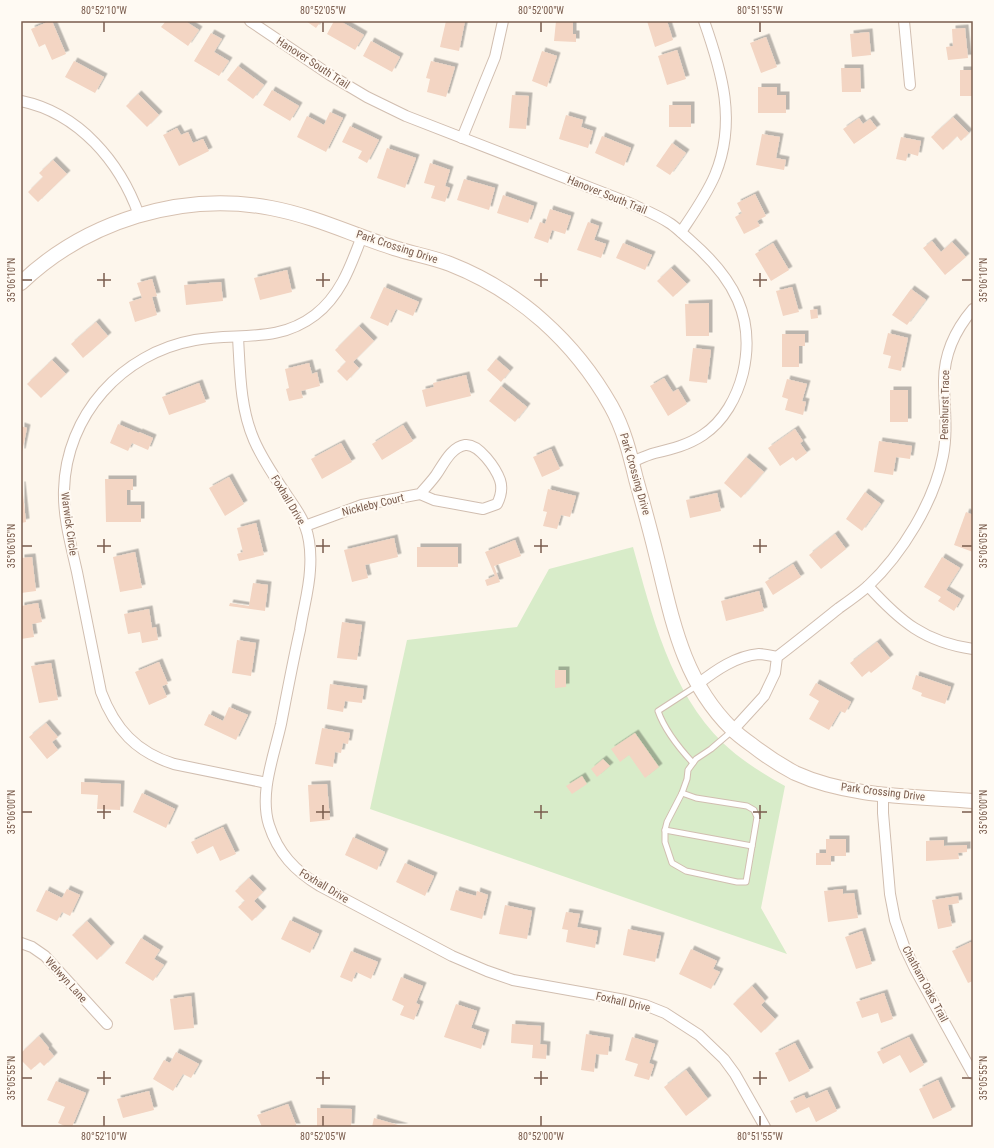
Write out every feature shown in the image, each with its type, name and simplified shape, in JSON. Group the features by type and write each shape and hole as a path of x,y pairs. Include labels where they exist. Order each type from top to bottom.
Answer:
{"street":[{"name":"Hanover South Trail","path":"250,21 330,75 366,97 406,116 628,202 657,216 681,232 715,263 738,299 746,327 747,346 745,364 735,396 716,424 703,435 688,444 632,462"},
{"path":"462,138 495,57 503,21"},
{"path":"681,232 705,196 715,175 726,129 726,100 722,78 704,21"},
{"path":"904,21 910,85"},
{"path":"21,101 57,114 82,130 97,144 111,160 123,178 139,215"},
{"name":"Park Crossing Drive","path":"21,283 52,257 76,241 102,228 139,215 180,207 209,204 260,206 302,215 395,248 448,263 474,274 497,287 525,306 546,323 565,342 599,385 624,433 656,550 673,625 687,664 716,711 733,730 770,759 812,780 858,791 973,801"},
{"name":"Warwick Circle","path":"267,783 161,760 128,738 117,724 107,708 101,692 74,561 64,498 66,468 72,445 80,424 98,397 114,380 143,358 172,346 194,340 265,335 283,331 316,315 329,302 345,279 362,236"},
{"name":"Penshurst Trace","path":"777,657 868,586 892,558 913,528 933,490 941,466 946,430 944,381 949,351 960,325 973,309"},
{"name":"Foxhall Drive","path":"238,336 240,379 244,404 252,433 264,461 302,519 310,548 309,581 281,724 267,783 267,816 277,846 294,868 305,876 452,956 513,980 625,1000 645,1005 665,1013 699,1035 724,1059 735,1074 765,1127"},
{"name":"Nickleby Court","path":"305,526 362,505 420,494 434,500 483,509 497,504 502,494 500,480 490,462 477,448 466,444 458,448 447,459 420,494"},
{"path":"868,586 886,606 907,624 925,635 959,647 973,649"},
{"path":"698,684 715,671 740,658 760,654 777,657 775,673 764,696 733,730"},
{"name":"Chatham Oaks Trail","path":"883,794 883,813 890,894 895,920 904,946 915,969 973,1074"},
{"name":"Welwyn Lane","path":"21,942 32,947 45,956 107,1024"}],"lane":[{"path":"693,763 680,749 662,722 658,711 698,684"},
{"path":"682,793 696,798 747,806 754,810 757,817 746,882 736,882 686,871 672,862 665,842 667,822 682,793 688,770 696,759 711,749 733,730"},
{"path":"665,830 752,846"}],"green space":[{"path":"633,547 665,651 689,700 723,743 752,766 785,786 761,908 787,954 370,809 407,640 517,627 549,569"}],"building":[{"path":"52,21 66,54 52,60 45,44 39,47 31,29"},
{"path":"166,21 185,21 199,30 188,46 161,27"},
{"path":"306,21 321,21 316,28"},
{"path":"334,21 340,21 364,35 355,50 327,34"},
{"path":"446,21 465,21 459,51 440,47"},
{"path":"556,21 573,21 573,34 576,34 576,42 554,41"},
{"path":"647,21 667,21 673,40 655,47"},
{"path":"965,28 968,58 948,60 946,47 953,46 952,29"},
{"path":"869,32 871,55 852,57 850,34"},
{"path":"211,33 222,39 214,52 229,61 219,76 194,61"},
{"path":"766,37 777,67 761,73 750,43"},
{"path":"371,41 400,57 392,72 363,56"},
{"path":"677,50 686,79 667,85 658,56"},
{"path":"542,51 557,56 547,87 532,81"},
{"path":"74,61 104,77 95,93 65,77"},
{"path":"431,61 455,67 446,97 427,92 430,79 426,78"},
{"path":"238,66 264,85 253,99 227,80"},
{"path":"841,68 860,68 861,92 842,92"},
{"path":"960,70 973,70 973,96 960,96"},
{"path":"758,87 777,87 777,95 786,95 786,113 758,113"},
{"path":"272,90 299,106 290,121 263,105"},
{"path":"138,94 159,115 147,127 126,106"},
{"path":"512,95 529,96 526,129 509,128"},
{"path":"669,105 691,105 691,127 669,127"},
{"path":"330,112 343,118 326,152 297,137 307,116 324,125"},
{"path":"566,115 583,120 581,127 593,131 588,148 559,139"},
{"path":"953,117 969,133 961,141 957,136 943,150 931,137"},
{"path":"859,118 863,124 870,119 877,128 854,144 843,129"},
{"path":"350,126 379,140 367,163 358,158 362,151 342,142"},
{"path":"177,128 181,135 188,132 193,143 203,139 209,151 179,166 163,135"},
{"path":"762,134 780,137 776,158 786,160 784,170 756,165"},
{"path":"602,136 631,148 624,166 595,153"},
{"path":"901,137 921,141 918,156 908,153 906,161 896,159"},
{"path":"672,143 686,153 670,175 656,166"},
{"path":"387,148 416,158 405,188 377,178"},
{"path":"53,160 67,174 38,202 28,192 43,177 39,173"},
{"path":"430,163 450,170 445,186 450,188 445,202 431,198 435,186 424,183"},
{"path":"464,179 495,188 489,210 457,200"},
{"path":"755,194 766,216 757,221 760,226 744,234 735,217 742,213 737,203"},
{"path":"503,195 534,206 528,223 497,213"},
{"path":"550,209 571,216 565,234 552,230 548,243 534,238 540,222 545,224"},
{"path":"588,222 599,226 594,240 606,244 601,258 577,250"},
{"path":"932,241 941,252 952,242 966,257 945,275 923,248"},
{"path":"623,243 652,255 645,270 616,258"},
{"path":"773,243 789,270 771,281 755,254"},
{"path":"671,268 687,284 673,297 657,281"},
{"path":"287,270 292,292 260,300 254,278"},
{"path":"152,279 157,296 152,297 157,315 135,322 129,302 142,298 137,283"},
{"path":"221,282 223,301 186,305 184,285"},
{"path":"384,287 419,302 413,316 396,309 388,326 370,318"},
{"path":"792,287 799,312 783,316 776,291"},
{"path":"911,289 926,300 907,325 892,315"},
{"path":"709,303 709,336 686,336 685,304"},
{"path":"817,309 818,318 811,319 810,310"},
{"path":"96,322 108,336 83,358 71,344"},
{"path":"359,326 374,341 353,362 359,368 347,381 337,371 346,362 335,350"},
{"path":"888,333 908,338 901,371 888,368 891,356 883,354"},
{"path":"782,334 805,334 805,346 799,346 799,367 782,367"},
{"path":"693,348 711,350 707,383 689,381"},
{"path":"496,359 510,371 501,382 487,370"},
{"path":"52,360 66,374 41,398 27,384"},
{"path":"309,363 312,374 317,372 320,386 301,391 303,398 289,401 286,389 289,388 285,369"},
{"path":"466,375 471,396 426,407 422,390 434,387 433,383"},
{"path":"664,378 673,392 678,389 687,404 668,416 650,386"},
{"path":"787,379 807,384 802,401 806,402 803,415 785,410 788,399 782,397"},
{"path":"199,383 206,402 169,415 162,397"},
{"path":"501,386 527,407 515,422 489,401"},
{"path":"890,390 908,390 908,422 890,422"},
{"path":"118,424 153,438 148,450 132,443 128,451 110,443"},
{"path":"403,425 413,441 382,460 372,444"},
{"path":"21,426 27,428 22,452 21,452"},
{"path":"795,429 803,441 800,443 807,453 796,461 793,457 780,466 768,448"},
{"path":"879,441 912,446 910,459 896,457 893,475 874,472"},
{"path":"341,443 352,462 322,479 311,459"},
{"path":"551,449 560,469 542,477 533,457"},
{"path":"746,457 764,472 741,498 724,483"},
{"path":"229,477 244,504 225,516 209,488"},
{"path":"105,479 133,479 133,490 127,490 127,505 141,505 141,522 106,522"},
{"path":"21,485 26,522 21,523"},
{"path":"548,489 576,496 570,517 561,515 557,529 543,526 547,512 543,511"},
{"path":"865,492 881,504 862,531 846,519"},
{"path":"717,493 721,511 690,518 686,500"},
{"path":"966,512 973,515 973,552 954,545"},
{"path":"256,523 264,555 239,561 237,554 243,552 237,528"},
{"path":"835,534 846,549 821,569 809,555"},
{"path":"394,538 398,557 365,565 368,578 352,582 344,550"},
{"path":"515,540 521,556 494,566 500,582 487,586 485,580 495,576 485,552"},
{"path":"417,547 458,547 458,567 417,567"},
{"path":"135,552 142,588 120,592 113,557"},
{"path":"32,557 36,591 21,593 21,558"},
{"path":"942,557 960,568 946,590 961,599 954,611 938,601 941,597 924,587"},
{"path":"793,564 801,577 773,595 765,582"},
{"path":"253,583 268,585 265,611 229,606 230,603 249,606"},
{"path":"759,591 764,611 726,621 721,601"},
{"path":"38,603 42,622 32,624 34,637 21,639 21,606"},
{"path":"149,609 152,628 156,627 158,640 142,643 140,632 128,634 124,614"},
{"path":"342,622 362,625 357,660 337,658"},
{"path":"237,640 256,643 251,676 232,673"},
{"path":"877,642 890,658 871,673 869,671 862,677 850,663"},
{"path":"159,662 168,684 162,686 167,697 149,705 135,672"},
{"path":"51,663 58,700 39,703 31,666"},
{"path":"555,670 566,670 566,687 555,688"},
{"path":"916,675 951,687 945,704 921,696 922,693 912,689"},
{"path":"816,683 851,702 845,713 840,711 829,730 809,719 819,701 809,695"},
{"path":"330,684 364,689 362,703 345,701 343,712 327,709"},
{"path":"229,707 248,715 236,740 204,725 209,714 223,721"},
{"path":"46,723 58,737 52,742 58,750 47,759 29,737"},
{"path":"322,728 350,733 348,744 343,743 341,753 335,752 333,767 315,764"},
{"path":"635,733 659,767 645,778 629,755 620,762 611,749"},
{"path":"603,759 610,766 597,777 591,769"},
{"path":"582,776 587,784 572,794 566,786"},
{"path":"81,782 121,784 120,810 97,809 98,795 81,794"},
{"path":"327,784 330,820 310,822 308,785"},
{"path":"142,793 175,809 166,828 133,812"},
{"path":"223,827 236,854 220,861 213,846 197,854 191,842"},
{"path":"353,837 385,852 377,870 345,855"},
{"path":"826,839 846,839 846,856 831,856 831,865 816,865 816,853 826,853"},
{"path":"944,840 944,846 967,845 967,852 958,853 959,859 926,861 926,841"},
{"path":"405,863 434,876 425,896 396,882"},
{"path":"249,878 263,892 254,901 263,910 252,921 238,907 245,901 235,891"},
{"path":"67,889 80,895 70,916 62,912 57,921 36,911 46,890 62,898"},
{"path":"843,889 843,894 854,893 858,918 828,922 824,891"},
{"path":"456,890 476,896 477,891 488,895 482,919 450,910"},
{"path":"958,896 959,903 948,905 952,926 938,929 932,900"},
{"path":"505,905 532,911 527,939 499,934"},
{"path":"566,912 580,914 577,927 598,931 595,948 566,942 568,930 562,929"},
{"path":"290,920 319,934 310,953 281,939"},
{"path":"87,921 111,946 97,960 72,935"},
{"path":"628,929 661,936 655,962 623,955"},
{"path":"862,931 872,964 856,969 845,937"},
{"path":"141,938 160,950 154,959 164,965 153,981 125,963"},
{"path":"971,942 973,946 973,981 968,983 952,951"},
{"path":"691,949 717,961 713,969 720,972 711,989 679,974"},
{"path":"351,951 378,962 371,979 356,972 352,982 340,977"},
{"path":"401,977 423,986 416,1003 420,1005 414,1020 400,1015 404,1006 392,1000"},
{"path":"752,986 765,1001 761,1005 775,1019 761,1033 733,1004"},
{"path":"884,993 893,1019 881,1023 878,1013 862,1018 856,1002"},
{"path":"191,996 194,1028 174,1030 170,999"},
{"path":"456,1004 477,1011 471,1028 486,1033 481,1049 444,1037"},
{"path":"512,1024 541,1026 540,1044 547,1045 546,1059 532,1058 533,1045 511,1043"},
{"path":"586,1034 610,1038 608,1055 596,1054 594,1072 581,1070"},
{"path":"39,1036 54,1056 44,1066 40,1062 31,1070 21,1060 21,1053"},
{"path":"632,1037 655,1044 649,1063 654,1065 649,1080 634,1076 638,1064 625,1060"},
{"path":"909,1037 924,1065 910,1073 900,1055 883,1064 877,1052"},
{"path":"795,1043 810,1071 789,1082 775,1053"},
{"path":"176,1052 199,1064 191,1078 183,1074 173,1091 153,1079 164,1060 170,1063"},
{"path":"686,1070 708,1099 686,1116 664,1087"},
{"path":"938,1080 952,1110 933,1119 919,1089"},
{"path":"56,1081 86,1093 72,1127 67,1127 58,1123 65,1107 47,1100"},
{"path":"827,1090 837,1111 816,1122 809,1107 796,1113 790,1101 804,1095 806,1099"},
{"path":"149,1091 154,1110 123,1118 117,1099"},
{"path":"288,1104 297,1127 262,1127 257,1115"},
{"path":"317,1108 352,1109 351,1127 317,1127"},
{"path":"374,1118 405,1127 372,1127"}]}
